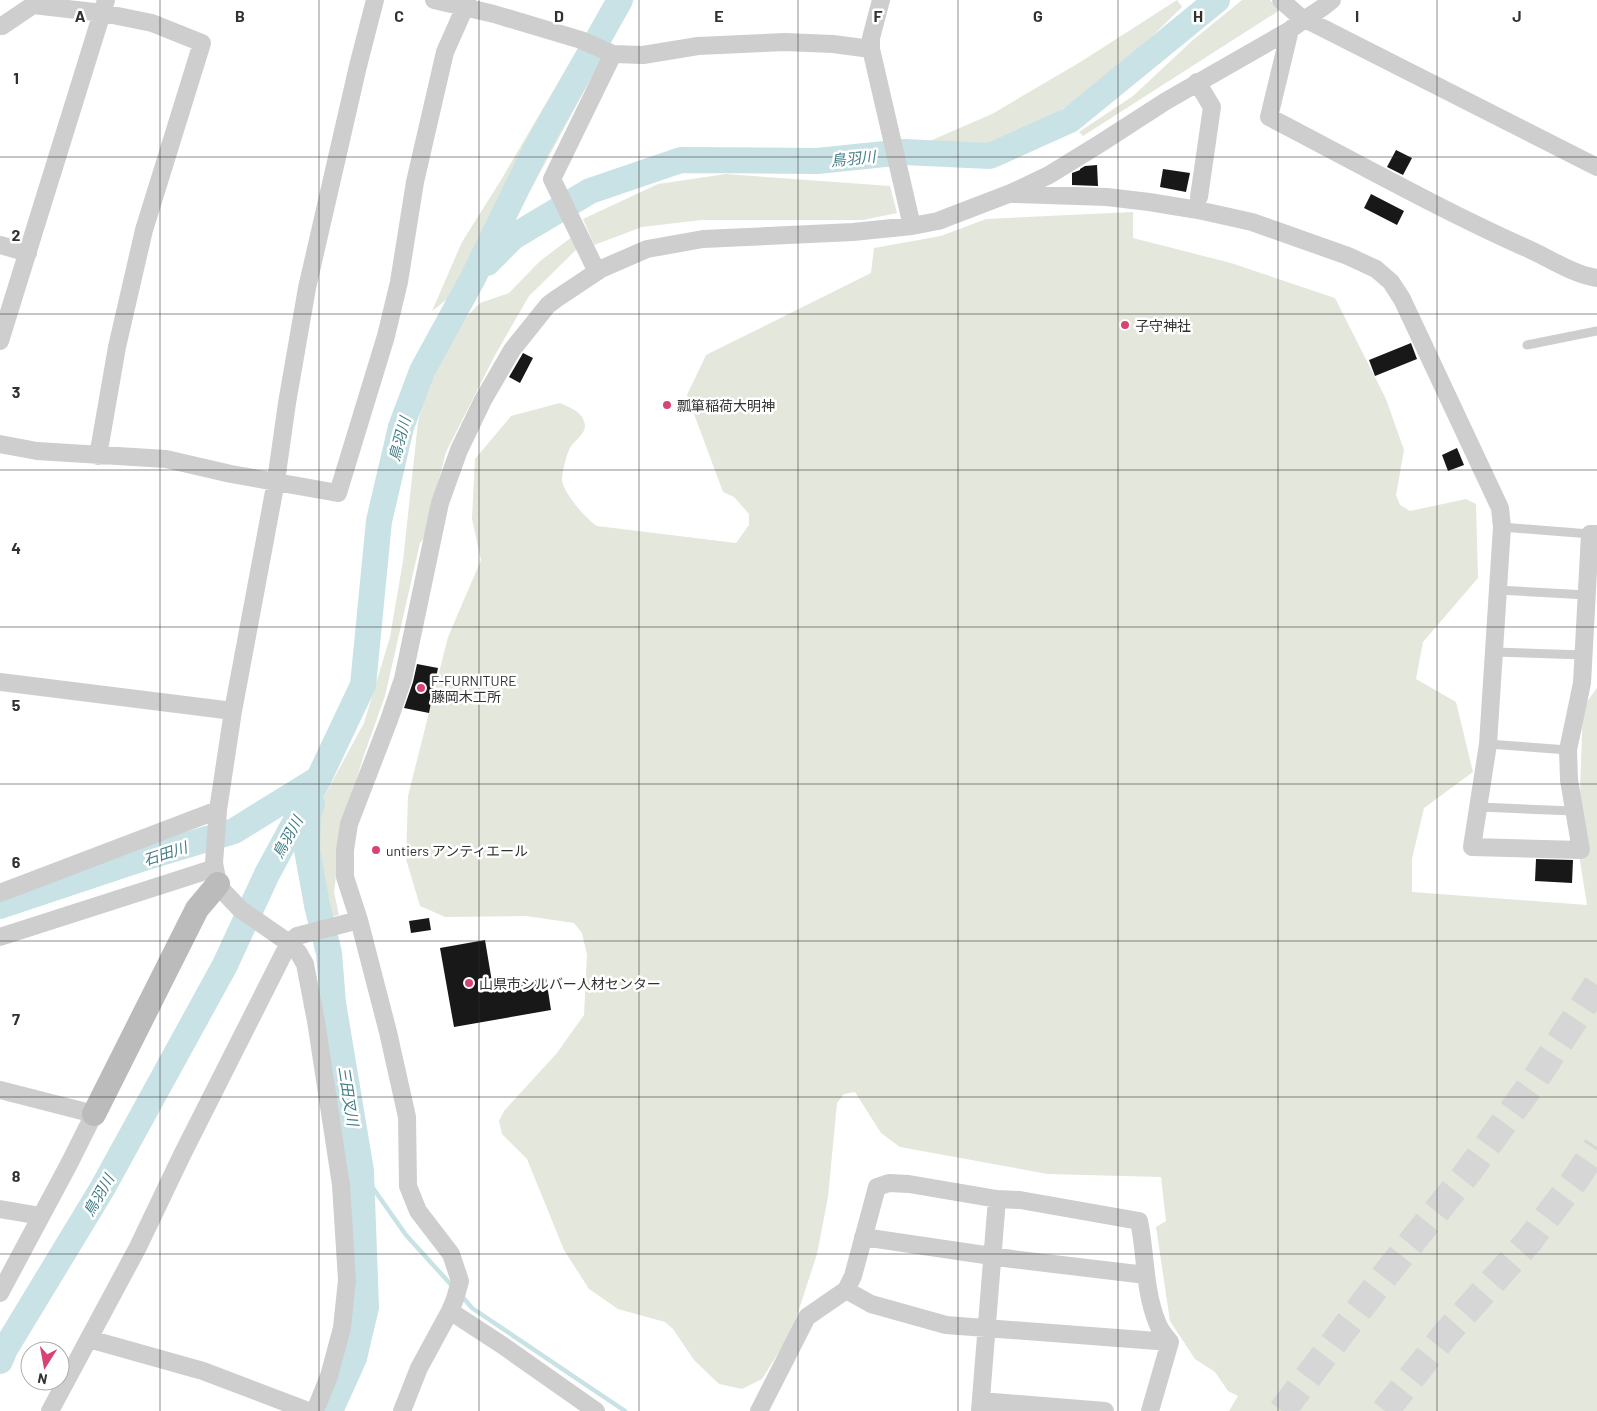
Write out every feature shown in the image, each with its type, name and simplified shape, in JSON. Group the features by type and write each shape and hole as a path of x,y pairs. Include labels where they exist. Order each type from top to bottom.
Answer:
{"street":[{"path":"0,1293 94,1114 197,910 218,876 218,814 233,711 276,481 306,288 375,0"},
{"path":"434,0 466,4 581,40 613,54 643,55 698,46 785,42 834,44 871,49"},
{"path":"881,0 871,38 871,49 912,224"},
{"path":"1281,0 1297,21 1597,166"},
{"path":"402,1411 419,1368 453,1305 460,1281 451,1254 418,1211 408,1186 407,1117 388,1032 355,921 345,877 345,850 349,824 403,679 440,503 459,450 483,400 512,350 548,305 597,272 647,249 703,239 853,232 938,221 1011,194 1094,148 1196,82 1297,21 1323,8 1332,0"},
{"path":"0,26 33,4 104,7 152,23 202,43 144,230 117,347 98,456"},
{"path":"0,444 38,452 166,459 231,474 338,493 386,336 399,282 414,182 445,52 466,4"},
{"path":"0,341 104,7"},
{"path":"1297,21 1270,117 1475,225 1540,254 1582,276 1597,278"},
{"path":"597,272 552,179 613,54"},
{"path":"1196,82 1212,107 1199,196"},
{"path":"1011,194 1107,197 1198,210 1252,222 1348,256 1376,269 1391,282 1402,299 1500,508 1502,527 1488,744 1472,846 1581,850 1569,780 1568,750 1582,683 1587,595 1594,534"},
{"path":"0,245 28,252"},
{"path":"0,682 233,711"},
{"path":"0,893 218,814"},
{"path":"0,937 218,876"},
{"path":"218,876 240,909 287,938 305,964 316,1021 341,1185 347,1280 342,1328 329,1376 315,1411"},
{"path":"287,938 355,921"},
{"path":"50,1411 138,1246 287,938"},
{"path":"0,1090 94,1114"},
{"path":"759,1411 807,1317 846,1290 853,1276 877,1187 889,1183 909,1184 997,1199 1020,1200 1139,1221 1144,1243 1146,1275 1157,1324 1170,1342"},
{"path":"997,1199 988,1328 980,1406 1105,1411"},
{"path":"0,1209 41,1216"},
{"path":"863,1238 1012,1259 1146,1275"},
{"path":"846,1290 871,1304 946,1325 1170,1342"},
{"path":"453,1305 502,1345 596,1411"},
{"path":"89,1338 203,1371 308,1411"},
{"path":"1150,1411 1170,1342"}],"lane":[{"path":"1527,345 1597,331"},
{"path":"1502,527 1594,534"},
{"path":"1497,590 1587,595"},
{"path":"1494,652 1584,655"},
{"path":"1488,744 1568,750"},
{"path":"1479,807 1574,811"}],"shaded area":[{"path":"1177,0 1182,7 1125,63 1078,99 1037,125 979,149 953,152 916,147 992,114 1082,61"},
{"path":"1242,0 1270,0 1280,10 1083,136 1079,132 1133,96 1193,40"},
{"path":"577,50 601,60 530,191 475,248 450,297 432,311 462,242 501,180"},
{"path":"726,174 890,186 897,213 863,220 701,220 642,227 594,245 583,219 658,184"},
{"path":"1133,212 1133,238 1231,263 1335,298 1386,399 1404,450 1396,495 1400,505 1410,511 1466,499 1476,504 1478,578 1423,642 1416,679 1456,702 1473,772 1424,808 1412,859 1412,892 1587,905 1578,848 1583,707 1597,688 1597,1411 1229,1411 1238,1396 1228,1391 1215,1372 1195,1359 1170,1321 1156,1227 1166,1221 1161,1177 1048,1174 900,1147 881,1133 855,1092 844,1094 837,1103 828,1197 817,1254 792,1331 762,1379 742,1389 719,1384 694,1360 673,1329 665,1322 618,1309 589,1289 564,1250 527,1159 502,1134 499,1121 504,1111 557,1053 584,1015 587,955 582,933 574,923 526,916 445,917 420,906 406,859 408,796 448,637 481,560 472,519 475,459 511,416 560,403 577,412 584,421 583,433 571,446 568,453 562,480 571,499 592,523 597,526 736,543 749,525 749,514 734,497 723,492 687,395 706,355 871,273 874,248 941,236 986,219"},
{"path":"572,237 577,249 529,296 494,357 446,452 424,538 420,543 385,696 363,758 342,827 334,892 339,915 328,918 317,876 313,829 320,804 364,723 390,637 403,561 418,422 428,382 466,317 480,303 509,293 540,261"}],"building":[{"path":"1396,150 1412,158 1403,175 1387,167"},
{"path":"1097,165 1098,186 1072,185 1072,173 1085,166"},
{"path":"1163,169 1190,173 1186,192 1160,187"},
{"path":"1371,194 1404,211 1397,225 1364,208"},
{"path":"1411,343 1417,359 1375,376 1369,360"},
{"path":"523,353 533,358 520,383 509,377"},
{"path":"1457,448 1464,465 1448,471 1442,455"},
{"name":"F-FURNITURE 藤岡木工所","path":"417,664 438,668 429,713 404,708"},
{"path":"1536,859 1573,860 1572,883 1535,881"},
{"path":"429,918 431,930 411,933 409,921"},
{"name":"山県市シルバー人材センター","path":"485,940 493,988 546,978 551,1010 454,1027 440,948"}],"waterway":[{"name":"鳥羽川","path":"0,1361 5,1349 102,1189 225,965 267,874 319,778 363,685 379,521 401,427 422,371 473,278 536,149 620,0"},
{"name":"鳥羽川","path":"487,263 513,237 590,191 681,160 817,161 904,152 990,156 1070,120 1217,0"},
{"name":"石田川","path":"0,906 150,856 234,831 318,779"},
{"name":"三田叉川","path":"312,804 308,815 307,850 317,905 329,953 333,1003 361,1171 366,1307 354,1358 330,1411"},
{"path":"361,1171 406,1235 454,1288"},
{"path":"461,1295 472,1308 625,1411"}],"tunnel":[{"path":"1282,1411 1386,1274 1468,1172 1534,1081 1597,985"},
{"path":"1385,1411 1445,1335 1529,1241 1575,1180 1597,1147"}],"place":[{"name":"子守神社","path":"1125,325"},
{"name":"瓢箪稲荷大明神","path":"667,405"},
{"name":"F-FURNITURE 藤岡木工所","path":"421,688"},
{"name":"untiers アンティエール","path":"376,850"},
{"name":"山県市シルバー人材センター","path":"469,983"}]}
